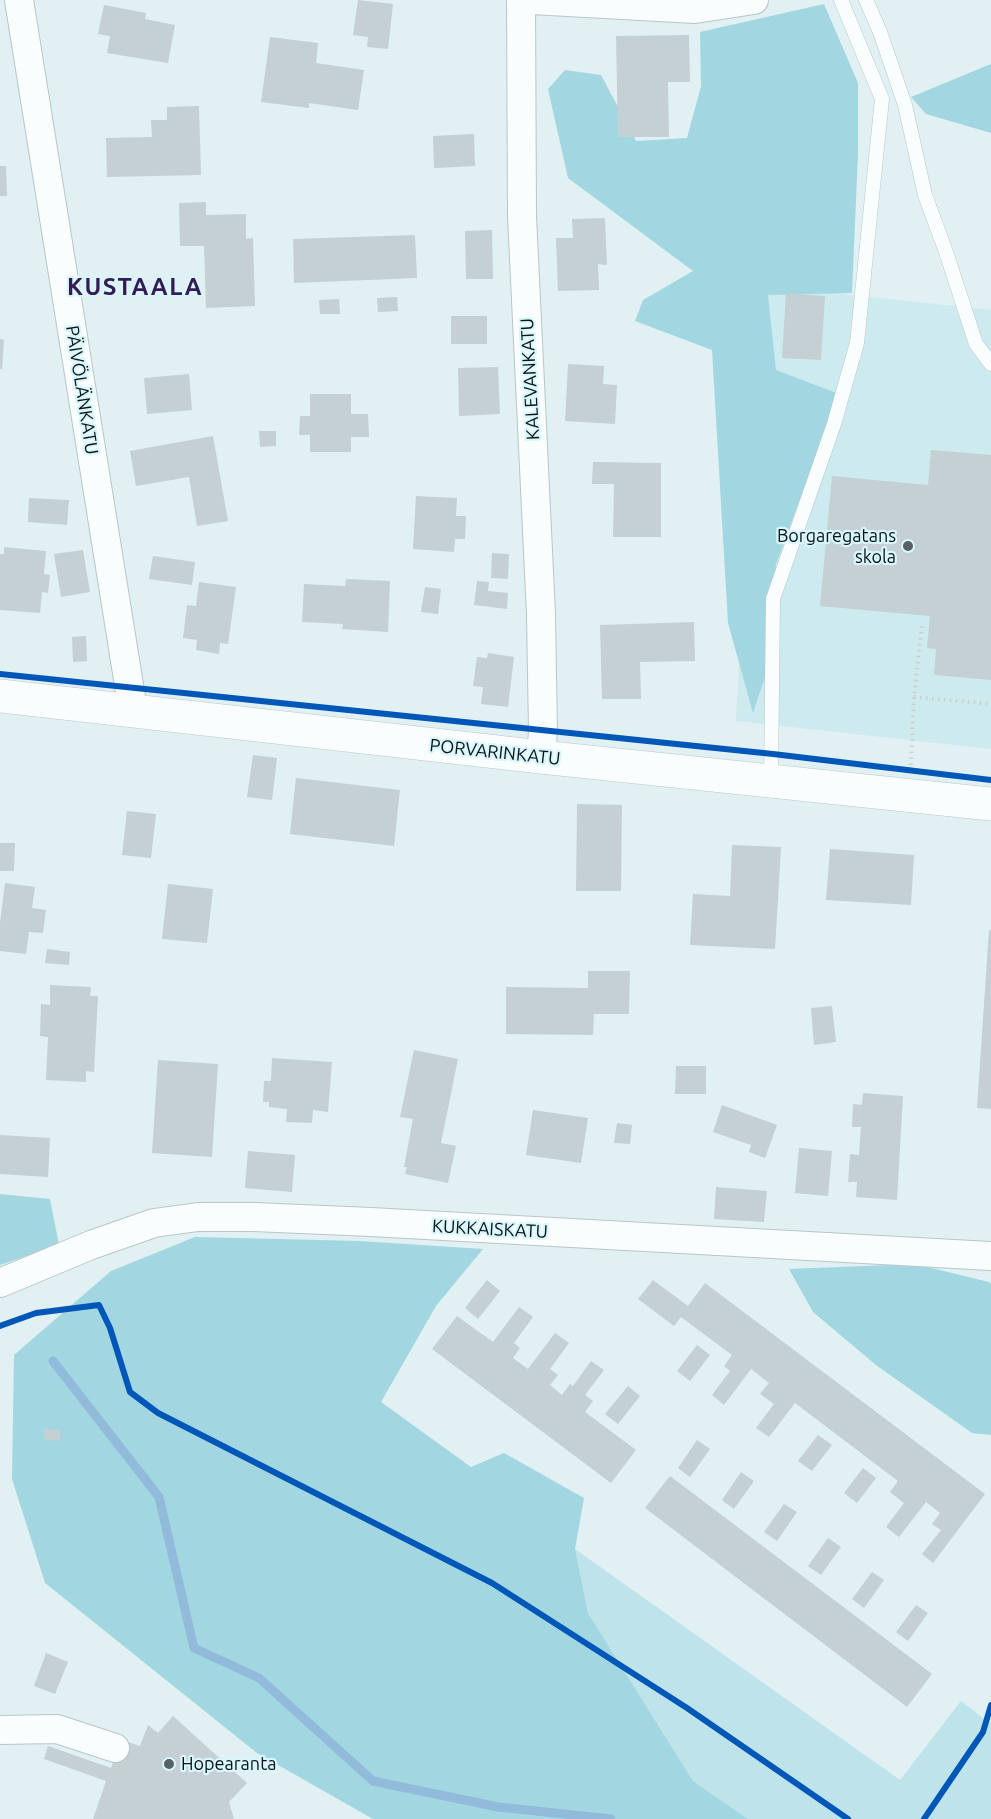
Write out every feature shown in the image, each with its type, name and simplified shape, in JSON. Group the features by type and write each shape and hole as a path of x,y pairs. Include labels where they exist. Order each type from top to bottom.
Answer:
{"street":[{"name":"PÄIVÖLÄNKATU","path":"20,0 133,710"},
{"name":"KALEVANKATU","path":"521,0 522,216 541,614 543,731 541,757"},
{"path":"532,0 695,9 754,0"},
{"name":"PORVARINKATU","path":"0,696 541,757 991,804"},
{"name":"KUKKAISKATU","path":"0,1283 91,1245 154,1223 198,1217 370,1222 991,1256"},
{"path":"0,1730 57,1729 115,1748"}],"lane":[{"path":"771,780 773,599 834,424 857,343 882,99 841,0"},
{"path":"866,0 880,32 905,105 925,195 976,344 991,364"}],"path":[{"path":"910,771 914,697 922,626"},
{"path":"914,697 991,704"}],"shaded area":[{"path":"824,4 858,83 858,154 852,293 768,295 776,370 839,394 776,564 767,671 753,713 728,623 712,350 635,321 643,300 693,271 568,178 548,89 565,70 601,75 636,141 687,138 701,86 700,32"},
{"path":"991,64 991,133 926,114 911,97"},
{"path":"758,285 991,310 991,749 736,721"},
{"path":"0,1194 50,1199 59,1245 0,1265"},
{"path":"195,1237 360,1241 483,1249 436,1306 381,1402 471,1467 504,1453 584,1498 575,1549 588,1613 693,1781 748,1819 373,1819 257,1753 45,1583 12,1479 14,1355 111,1271"},
{"path":"915,1264 991,1284 991,1435 972,1433 876,1365 813,1312 789,1269"},
{"path":"575,1549 900,1780 961,1701 991,1724 991,1819 748,1819 693,1781 588,1613"}],"building":[{"path":"358,0 393,4 388,49 367,47 368,37 353,35"},
{"path":"104,5 146,13 145,19 175,25 168,63 107,53 110,36 98,34"},
{"path":"689,35 690,82 668,82 669,137 618,137 616,36"},
{"path":"270,37 318,43 316,63 364,70 358,110 309,103 309,108 261,102"},
{"path":"199,106 201,175 107,177 106,138 152,137 151,120 167,120 167,107"},
{"path":"474,134 475,166 434,168 433,136"},
{"path":"0,166 6,166 7,196 0,196"},
{"path":"206,202 206,215 246,214 246,239 253,238 255,306 206,308 204,246 180,246 179,203"},
{"path":"605,218 607,265 598,264 599,290 558,291 556,238 573,238 572,219"},
{"path":"492,230 493,279 466,279 465,231"},
{"path":"415,235 417,278 294,283 293,239"},
{"path":"786,293 825,296 821,360 782,358"},
{"path":"397,297 398,311 378,312 377,298"},
{"path":"339,299 340,314 320,314 319,300"},
{"path":"451,316 487,316 487,344 451,344"},
{"path":"0,339 4,340 2,369 0,369"},
{"path":"568,364 604,366 603,384 617,385 615,424 565,421"},
{"path":"498,367 500,414 459,416 458,368"},
{"path":"189,374 192,410 147,414 144,378"},
{"path":"310,394 351,394 351,414 368,414 369,437 351,437 351,452 310,452 310,435 299,435 300,416 310,416"},
{"path":"259,431 276,431 276,446 260,447"},
{"path":"213,436 228,521 197,526 189,477 136,486 130,451"},
{"name":"Borgaregatans skola","path":"931,450 991,455 991,680 934,675 936,649 927,648 930,616 820,606 832,476 928,485"},
{"path":"593,462 661,463 661,537 613,537 614,484 592,484"},
{"path":"416,496 457,498 456,516 466,516 465,539 455,539 454,552 413,549"},
{"path":"29,498 69,500 67,525 28,522"},
{"path":"4,547 46,551 44,574 50,575 48,593 42,592 40,613 0,610 0,554 4,554"},
{"path":"83,550 90,592 61,597 54,554"},
{"path":"492,553 509,554 508,579 491,578"},
{"path":"153,556 195,562 192,585 149,579"},
{"path":"346,579 390,581 388,632 342,629 343,624 302,622 304,584 345,586"},
{"path":"477,581 489,582 488,591 508,593 507,609 474,605"},
{"path":"199,582 236,587 228,644 220,643 219,654 196,650 197,640 183,638 187,605 196,606"},
{"path":"425,587 441,589 438,614 421,612"},
{"path":"694,622 695,661 640,662 641,699 602,699 600,625"},
{"path":"86,636 87,661 73,662 72,637"},
{"path":"488,653 514,657 508,707 481,704 483,687 473,686 477,657 487,658"},
{"path":"253,755 277,758 272,800 247,797"},
{"path":"296,778 400,790 394,846 290,834"},
{"path":"577,804 622,805 621,891 576,891"},
{"path":"127,811 156,814 151,858 122,855"},
{"path":"0,843 15,843 14,871 0,871"},
{"path":"732,845 781,847 775,949 690,945 693,894 730,896"},
{"path":"830,849 914,855 911,905 826,900"},
{"path":"5,883 35,887 32,908 46,910 43,933 29,932 26,954 0,951 0,923"},
{"path":"168,884 213,889 207,943 162,939"},
{"path":"989,930 991,930 991,1109 977,1108"},
{"path":"47,949 70,952 69,965 45,963"},
{"path":"588,971 630,971 629,1014 594,1014 593,1035 506,1034 506,987 588,988"},
{"path":"50,985 91,987 90,996 98,996 94,1072 86,1071 86,1082 46,1080 48,1037 40,1036 41,1004 50,1005"},
{"path":"832,1006 836,1042 814,1045 811,1008"},
{"path":"414,1050 458,1059 441,1143 456,1146 448,1183 405,1174 407,1167 404,1167 413,1119 400,1117"},
{"path":"272,1058 332,1062 328,1112 313,1110 312,1123 286,1122 287,1109 269,1107 269,1102 263,1102 264,1081 271,1081"},
{"path":"158,1060 218,1064 212,1157 152,1153"},
{"path":"676,1066 706,1066 706,1094 675,1094"},
{"path":"863,1093 903,1096 897,1200 856,1197 857,1182 848,1182 850,1154 859,1155 861,1127 852,1127 853,1104 862,1105"},
{"path":"722,1105 777,1125 765,1158 749,1152 751,1145 713,1132"},
{"path":"533,1110 588,1118 581,1163 526,1155"},
{"path":"617,1123 632,1125 630,1144 614,1143"},
{"path":"0,1135 50,1138 48,1177 0,1174"},
{"path":"799,1148 832,1151 828,1196 795,1193"},
{"path":"248,1151 295,1155 292,1192 245,1188"},
{"path":"716,1187 767,1191 764,1222 714,1219"},
{"path":"487,1280 500,1291 478,1319 465,1308"},
{"path":"653,1280 688,1306 705,1283 985,1494 933,1563 922,1554 941,1530 932,1524 940,1513 926,1502 899,1537 886,1527 904,1503 890,1492 898,1481 795,1403 769,1437 756,1428 774,1404 760,1394 769,1383 751,1369 724,1405 712,1395 730,1371 724,1366 732,1355 681,1317 674,1326 638,1299"},
{"path":"519,1307 533,1317 514,1343 520,1348 513,1358 528,1369 555,1333 569,1343 550,1369 558,1375 550,1385 562,1395 570,1384 573,1386 591,1361 604,1370 585,1395 593,1401 585,1412 636,1450 611,1483 432,1349 457,1316 493,1342"},
{"path":"697,1345 710,1355 690,1381 677,1371"},
{"path":"628,1386 640,1396 618,1424 605,1414"},
{"path":"45,1428 61,1431 60,1441 44,1439"},
{"path":"818,1435 832,1445 812,1471 798,1461"},
{"path":"697,1440 710,1449 690,1477 678,1468"},
{"path":"863,1468 876,1478 857,1503 844,1493"},
{"path":"741,1472 754,1481 734,1509 722,1500"},
{"path":"670,1476 932,1674 907,1707 645,1508"},
{"path":"784,1504 797,1512 777,1541 764,1532"},
{"path":"828,1538 841,1547 821,1575 808,1566"},
{"path":"872,1572 884,1580 864,1608 852,1599"},
{"path":"916,1605 928,1613 908,1641 896,1632"},
{"path":"46,1653 68,1662 55,1694 34,1686"},
{"name":"Hopearanta","path":"173,1716 247,1783 229,1802 234,1819 93,1819 106,1781 44,1759 48,1746 111,1768 121,1740 140,1746 148,1725 158,1733"}],"waterway":[{"path":"53,1361 159,1497 194,1648 259,1678 373,1781 498,1807 611,1819"}],"cycle path":[{"path":"0,674 773,754 991,780"},
{"path":"0,1326 36,1313 99,1305 110,1328 130,1392 158,1413 492,1583 687,1708 848,1819"},
{"path":"924,1819 983,1732 991,1705"}],"place":[{"name":"Borgaregatans skola","path":"908,546"},
{"name":"Hopearanta","path":"169,1764"}],"district":[{"name":"KUSTAALA","path":"135,287"}]}
